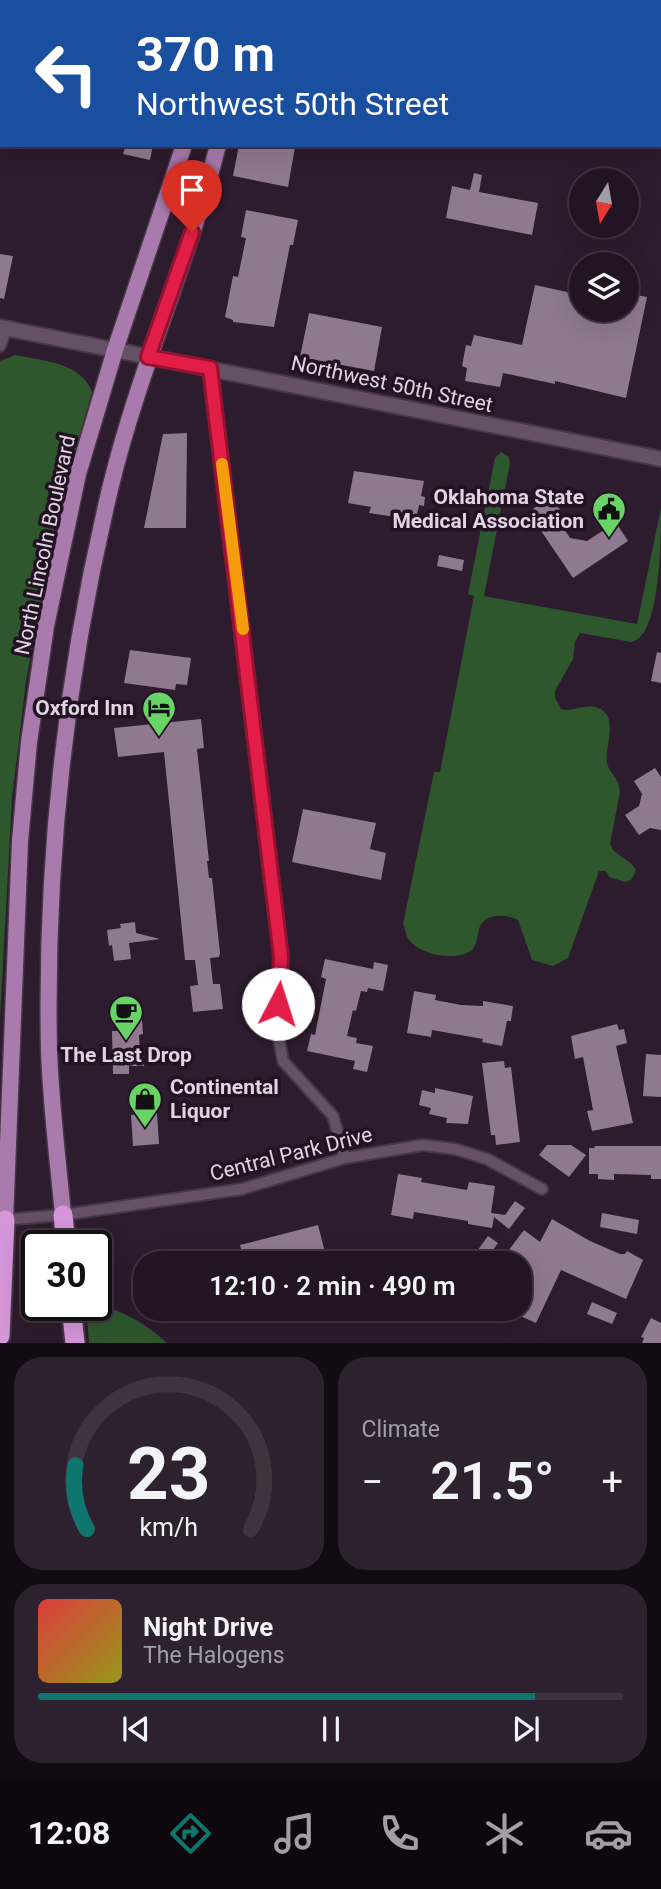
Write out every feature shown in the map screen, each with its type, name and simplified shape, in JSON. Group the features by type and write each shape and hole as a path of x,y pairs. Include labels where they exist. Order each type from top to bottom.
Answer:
{"highway":[{"path":"63,1215 64,1230"},
{"path":"0,1336 3,1220"},
{"path":"73,1321 75,1343"}],"main road":[{"name":"North Lincoln Boulevard","path":"3,1220 16,900 29,742 46,626 76,486 115,350 183,147"},
{"path":"63,1215 49,1054 51,901 60,777 77,649 115,471 148,357 201,206 217,147"},
{"name":"Northwest 50th Street","path":"4,328 661,459"}],"street":[{"path":"0,346 4,328"},
{"path":"210,368 281,957 278,1035 283,1061 333,1115 345,1158"},
{"name":"Central Park Drive","path":"3,1220 63,1215 242,1189 345,1158 423,1145 455,1149 487,1159 542,1189"}],"green space":[{"path":"15,355 60,364 79,374 92,392 56,520 26,681 12,798 0,1018 0,361"},
{"path":"501,452 509,457 510,463 484,596 637,624 661,508 661,541 654,605 641,636 631,642 580,633 575,642 573,659 555,691 555,698 561,709 593,707 605,712 608,718 610,732 607,763 620,792 610,844 615,852 636,870 631,880 625,882 609,877 606,871 599,871 568,958 553,966 532,960 518,920 513,918 498,916 487,919 480,926 473,949 450,956 431,953 415,946 408,938 403,924 434,772 440,772 474,596 468,594 495,458"},
{"path":"112,1309 152,1330 167,1343 89,1343 87,1321 112,1321"}],"building":[{"path":"125,147 153,147 150,160 123,154"},
{"path":"239,147 295,147 288,187 233,176"},
{"path":"474,173 482,175 479,192 538,203 532,235 446,218 452,186 470,190"},
{"path":"246,210 298,220 293,245 290,245 274,327 233,322 225,317 233,276 238,277 246,238 241,237"},
{"path":"0,254 13,256 4,299 0,298"},
{"path":"535,285 569,292 569,322 639,322 639,295 647,297 626,398 555,381 555,384 503,373 500,387 465,381 467,368 462,366 466,345 471,346 474,335 522,345"},
{"path":"309,313 382,327 374,371 300,357"},
{"path":"187,433 186,528 144,528 163,434"},
{"path":"354,471 424,481 421,496 425,497 424,506 419,505 416,520 369,513 371,507 348,503"},
{"name":"Oklahoma State Medical Association","path":"547,499 550,503 554,500 565,518 559,521 570,538 587,541 607,528 604,524 613,518 628,541 573,578 531,516 535,513 533,509"},
{"path":"439,555 464,560 462,571 437,566"},
{"path":"130,650 191,658 187,685 176,684 175,690 124,683"},
{"path":"657,652 661,653 661,683 651,681"},
{"path":"201,719 204,748 197,749 207,861 209,878 212,878 220,953 219,957 210,958 213,984 220,984 223,1009 193,1012 190,986 198,985 195,960 185,960 164,752 118,757 114,728"},
{"path":"655,768 661,777 661,830 650,828 639,835 625,815 639,806 642,794 634,781"},
{"path":"303,809 376,823 370,849 386,853 381,880 292,862"},
{"path":"135,922 136,933 160,939 129,943 131,959 114,961 107,930 121,928 120,924"},
{"path":"325,959 373,969 374,962 388,965 383,991 368,988 367,992 361,991 347,1036 357,1038 356,1043 373,1046 367,1072 353,1069 355,1061 307,1051 311,1034 315,1035 326,979 321,977"},
{"path":"414,991 436,995 435,1000 461,1005 483,1006 483,1001 513,1006 502,1046 482,1042 483,1039 432,1030 431,1037 407,1033"},
{"name":"The Last Drop","path":"142,1020 143,1034 139,1035 140,1055 144,1055 144,1066 129,1066 129,1074 113,1074 112,1031 125,1031 124,1021"},
{"path":"617,1024 619,1030 624,1029 627,1043 616,1046 633,1123 592,1131 587,1111 593,1110 583,1057 575,1059 571,1036"},
{"path":"646,1054 661,1055 661,1097 643,1096"},
{"path":"504,1061 505,1068 511,1067 520,1142 496,1145 495,1135 491,1135 482,1063"},
{"path":"435,1088 473,1096 468,1124 446,1123 447,1118 429,1114 431,1108 419,1105 422,1090 435,1093"},
{"name":"Continental Liquor","path":"157,1113 159,1144 133,1146 131,1115"},
{"path":"547,1145 571,1145 586,1155 569,1177 539,1155"},
{"path":"594,1146 661,1146 661,1179 651,1179 651,1175 614,1174 614,1180 598,1179 598,1174 589,1174 589,1148 595,1148"},
{"path":"398,1174 422,1178 421,1182 467,1190 469,1182 495,1186 491,1213 505,1215 515,1201 525,1208 509,1229 494,1217 492,1228 414,1212 413,1219 391,1215"},
{"path":"602,1213 639,1220 637,1234 600,1227"},
{"path":"552,1219 590,1241 620,1254 627,1251 643,1260 626,1299 561,1270 536,1323 531,1321 532,1251 508,1251 524,1230 540,1242"},
{"path":"318,1225 325,1251 242,1251 240,1245"},
{"path":"488,1236 498,1243 492,1251 477,1251"},
{"path":"592,1302 617,1313 612,1324 587,1314"},
{"path":"651,1318 661,1323 661,1343 642,1343 644,1338 641,1337"}],"slow traffic":[{"path":"222,464 243,629"}],"place":[{"name":"Oklahoma State Medical Association","path":"609,539"},
{"name":"Oxford Inn","path":"159,738"},
{"name":"The Last Drop","path":"126,1042"},
{"name":"Continental Liquor","path":"145,1129"}],"route":[{"path":"192,232 148,357 210,368 281,957 278,1004"}]}
